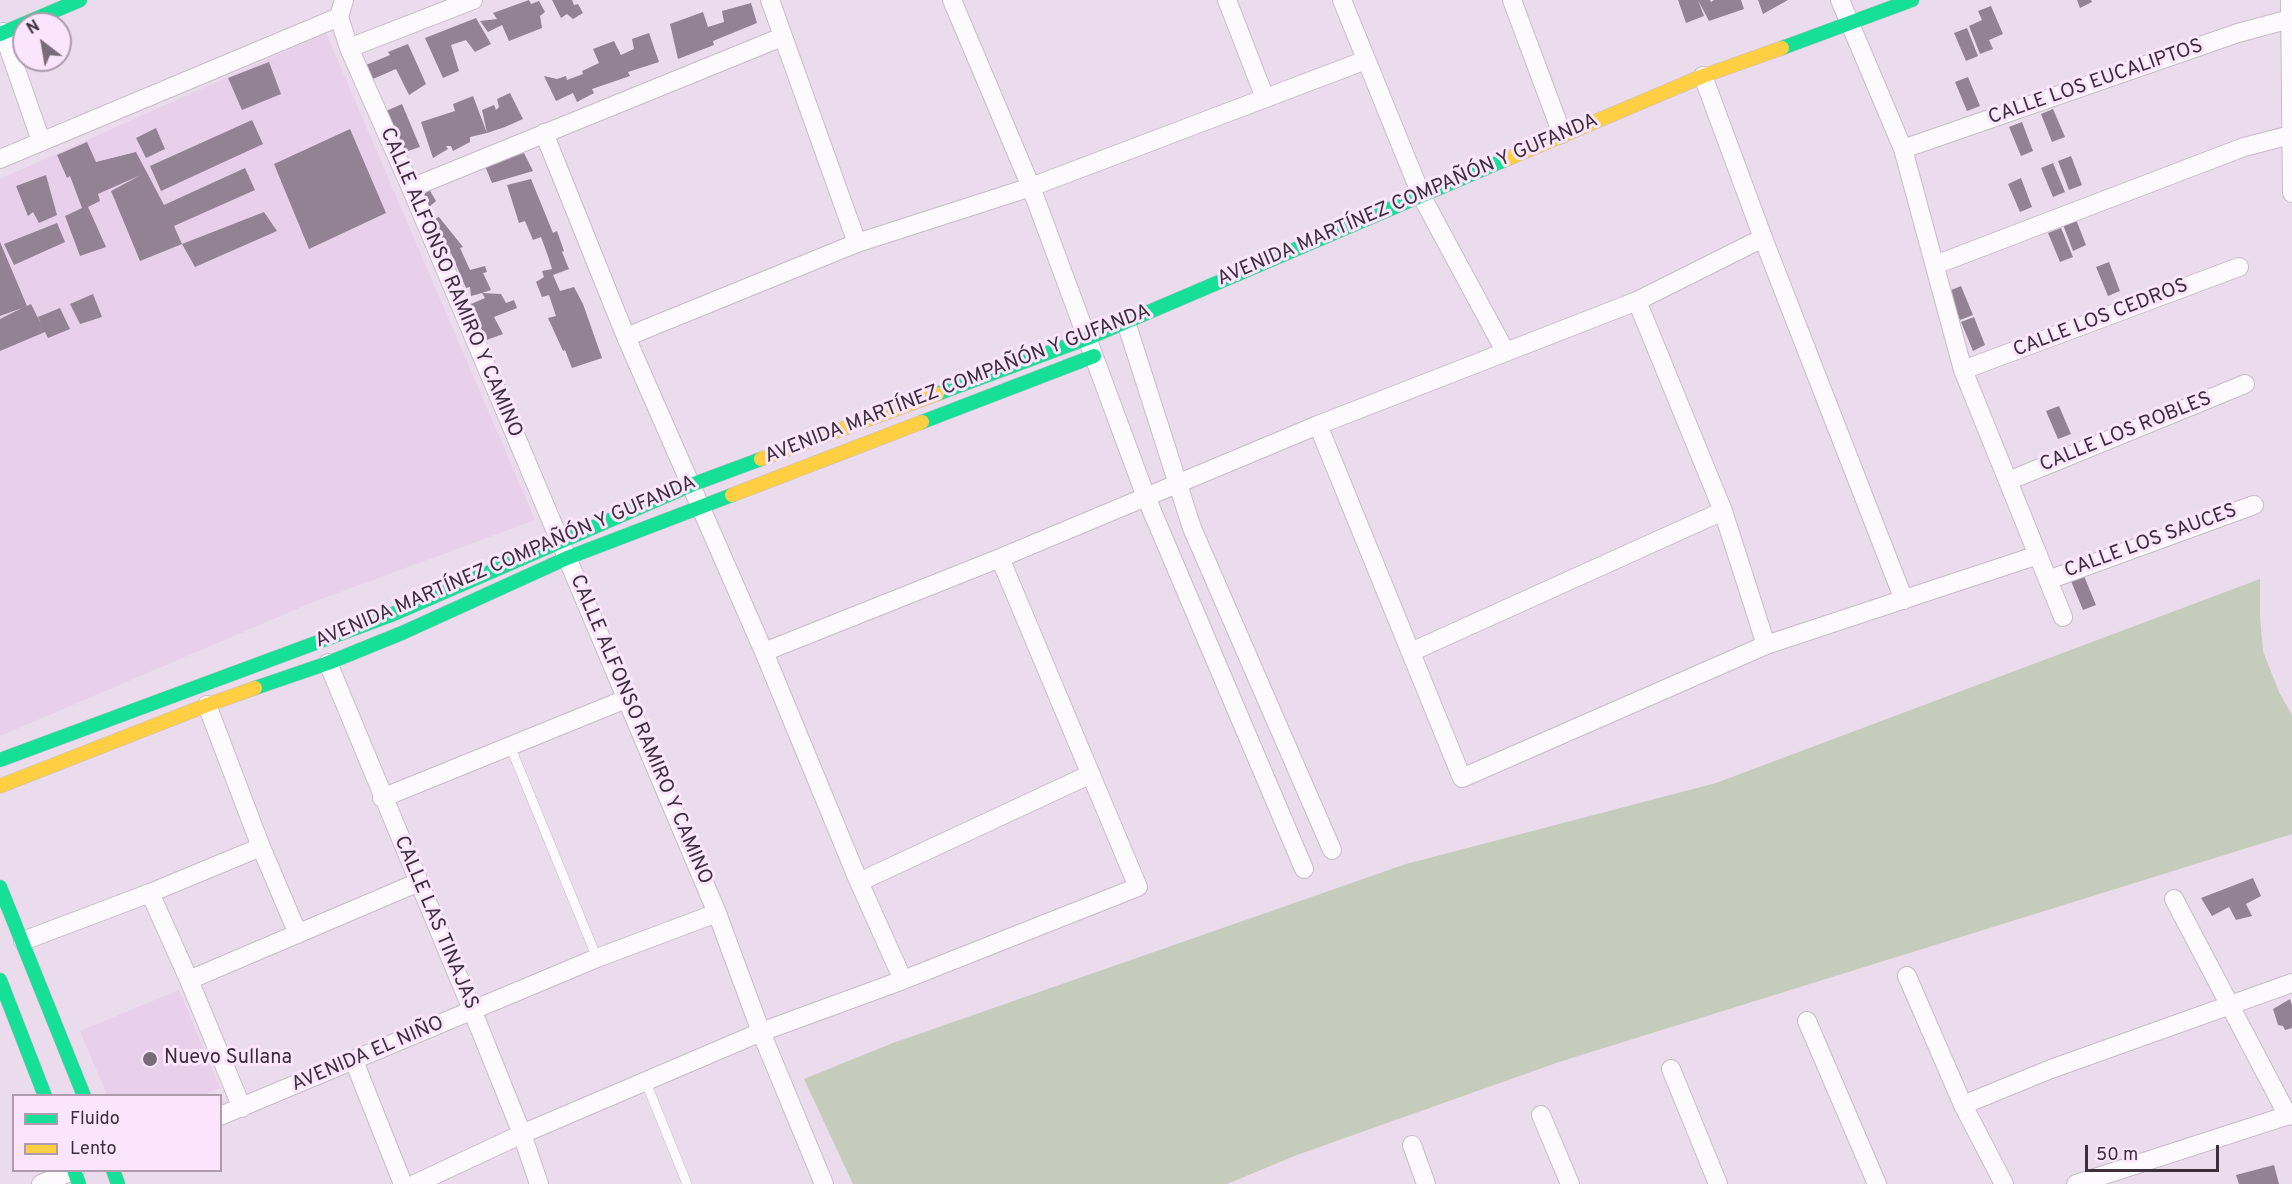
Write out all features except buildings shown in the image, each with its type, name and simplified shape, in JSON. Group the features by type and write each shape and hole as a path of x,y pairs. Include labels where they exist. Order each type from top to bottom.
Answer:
{"street":[{"path":"41,141 2,33 80,0"},
{"path":"349,48 473,0"},
{"path":"770,0 857,243"},
{"path":"952,0 1031,187 1146,497 1304,869"},
{"path":"1227,0 1265,98"},
{"path":"1342,0 1422,197 1505,351"},
{"path":"1512,0 1562,134"},
{"path":"1840,0 1903,149 1963,370 2063,617"},
{"name":"AVENIDA MARTÍNEZ COMPAÑÓN Y GUFANDA","path":"0,760 564,549 700,506 1091,347 1126,322 1422,197 1562,134 1703,76 1849,25 1912,0"},
{"path":"2290,0 2292,193"},
{"path":"0,159 342,8"},
{"name":"CALLE ALFONSO RAMIRO Y CAMINO","path":"342,8 349,48 411,188 717,913 761,1032 824,1184"},
{"name":"CALLE LOS EUCALIPTOS","path":"1903,149 2238,33 2290,20"},
{"path":"411,188 782,37"},
{"path":"626,338 857,243 1031,187 1366,60"},
{"path":"1703,76 1763,238 1904,600"},
{"path":"544,133 626,338 764,652 859,882 903,980"},
{"path":"1935,265 2244,147 2291,135"},
{"path":"764,652 1000,558 1318,425 1638,301 1763,238"},
{"name":"CALLE LOS CEDROS","path":"1963,370 2239,267"},
{"path":"1638,301 1723,511 1766,645"},
{"path":"1126,322 1192,528 1332,850"},
{"name":"AVENIDA MARTÍNEZ COMPAÑÓN Y GUFANDA","path":"0,786 207,705 328,663 402,633 691,485 1091,347"},
{"name":"CALLE LOS ROBLES","path":"2008,481 2245,384"},
{"path":"1318,425 1462,778 1766,645 2038,555"},
{"name":"CALLE LOS SAUCES","path":"2048,580 2254,505"},
{"path":"1411,652 1723,511"},
{"path":"415,1184 522,1134 761,1032 903,980 1138,887 1000,558"},
{"name":"CALLE LAS TINAJAS","path":"328,663 382,798 473,1012 522,1134 539,1184"},
{"path":"382,798 627,699"},
{"path":"207,705 261,847 298,933"},
{"path":"859,882 1091,774"},
{"path":"22,941 150,893 261,847"},
{"path":"189,980 419,882"},
{"path":"0,887 84,1094"},
{"path":"150,893 242,1108"},
{"path":"2076,1184 2290,1115 2174,898"},
{"name":"AVENIDA EL NIÑO","path":"222,1115 473,1012 597,958 717,913"},
{"path":"1907,976 1964,1105 2004,1184"},
{"path":"0,980 45,1094"},
{"path":"1964,1105 2051,1070 2292,982"},
{"path":"1807,1021 1878,1184"},
{"path":"354,1061 403,1184"},
{"path":"1671,1069 1718,1184"},
{"path":"1541,1115 1570,1184"},
{"path":"1412,1145 1426,1184"},
{"path":"41,1184 71,1172"}],"lane":[{"path":"510,746 597,958"},
{"path":"645,1080 687,1184"}],"shaded area":[{"path":"326,33 535,520 311,603 0,736 0,179"},
{"name":"Nuevo Sullana","path":"179,990 220,1088 205,1094 107,1094 80,1031"}],"green space":[{"path":"2260,579 2263,651 2279,692 2292,715 2292,834 1559,1062 1297,1155 1227,1184 853,1184 804,1079 893,1043 1406,864 1716,783"}],"traffic: fast":[{"path":"0,34 80,0"},
{"path":"1782,48 1912,0"},
{"path":"937,394 1088,338 1507,159"},
{"path":"922,422 1094,356"},
{"path":"0,760 391,615 691,485 761,459"},
{"path":"255,688 328,663 402,633 567,558 732,495"},
{"path":"0,887 83,1094"},
{"path":"0,980 44,1094"},
{"path":"75,1172 79,1184"},
{"path":"114,1172 118,1184"}],"traffic: slow":[{"path":"1507,159 1703,76 1782,48"},
{"path":"761,459 937,394"},
{"path":"732,495 922,422"},
{"path":"0,786 255,688"}],"place":[{"name":"Nuevo Sullana","path":"150,1059"}]}
